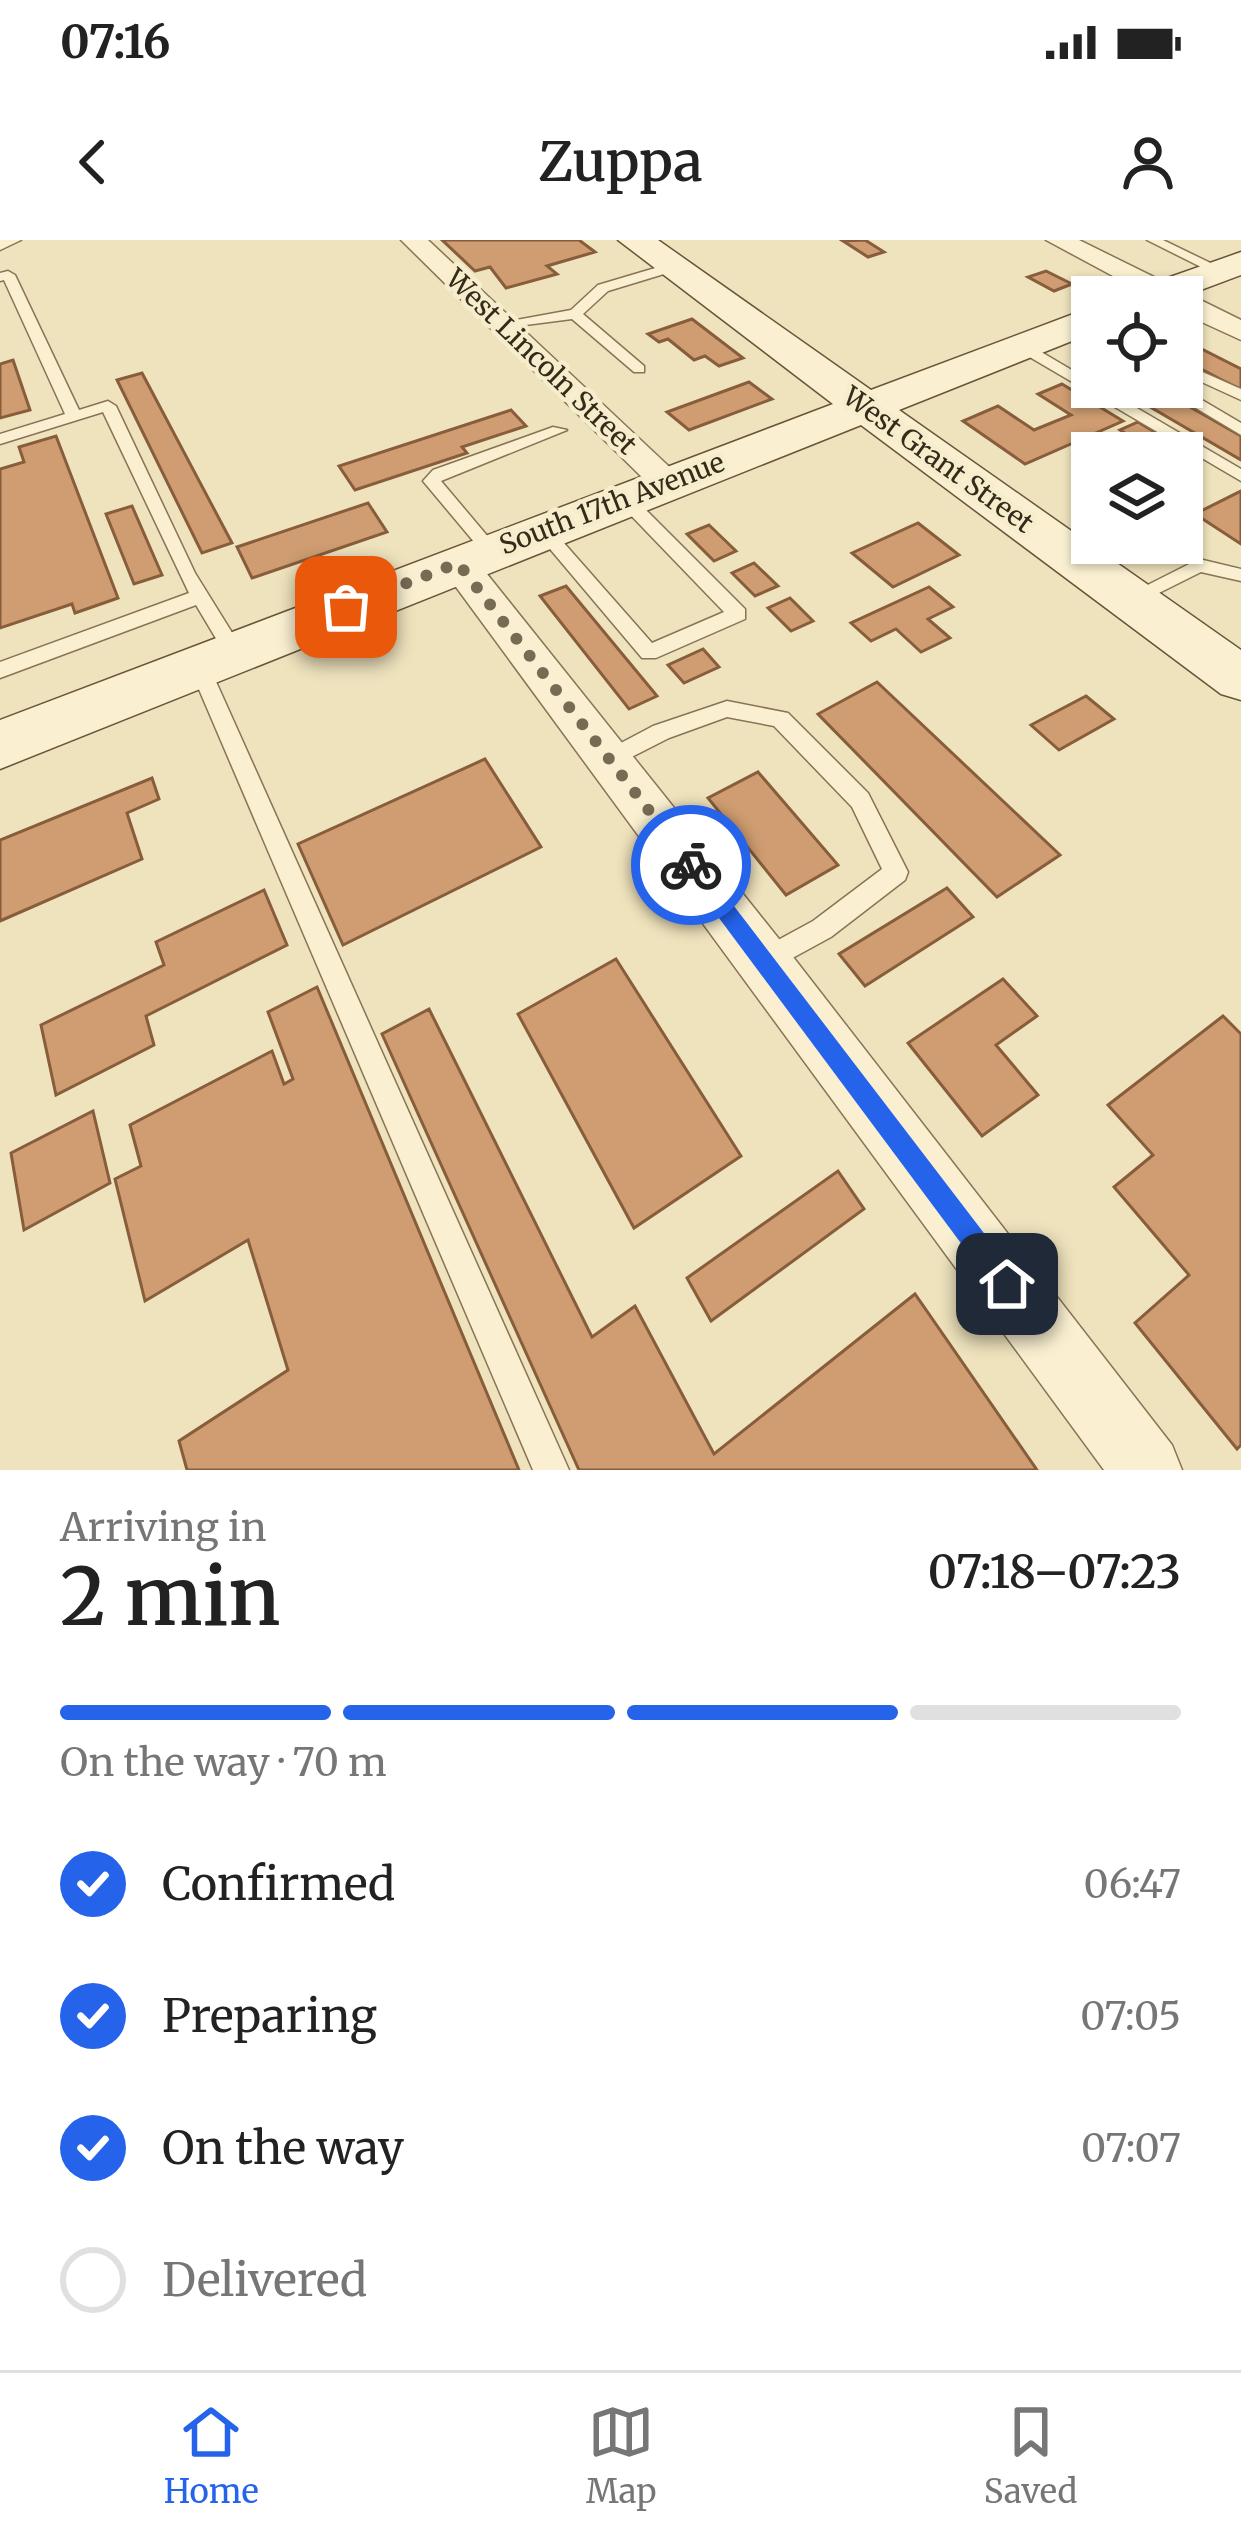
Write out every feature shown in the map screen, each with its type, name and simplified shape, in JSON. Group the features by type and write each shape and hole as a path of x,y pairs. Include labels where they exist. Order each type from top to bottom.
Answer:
{"main road":[{"name":"West Grant Street","path":"635,240 1241,679"},
{"name":"South 17th Avenue","path":"0,745 543,530 1071,329"}],"street":[{"name":"West Lincoln Street","path":"414,240 502,324 646,491"},
{"path":"1059,240 1127,276"},
{"path":"1203,314 1241,331"},
{"path":"474,557 610,759 1147,1470"}],"lane":[{"path":"1153,240 1230,267"},
{"path":"502,324 575,314 603,288 672,267"},
{"path":"0,277 8,275 74,416"},
{"path":"575,314 639,369"},
{"path":"1022,346 1241,476"},
{"path":"1203,377 1241,395"},
{"path":"0,439 107,406 200,596 217,658 551,1470"},
{"path":"1203,407 1241,430"},
{"path":"474,557 432,481 560,430"},
{"path":"543,530 650,653 738,614 646,491"},
{"path":"1130,598 1199,565 1241,575"},
{"path":"0,670 200,596"},
{"path":"610,759 661,732 727,709 779,719 860,800 896,872 822,928 765,961"}],"building":[{"path":"442,240 579,240 595,252 547,266 557,274 506,288 490,267 475,271"},
{"path":"865,240 884,252 868,257 843,241"},
{"path":"1046,271 1071,284 1054,291 1028,277"},
{"path":"692,319 743,358 719,366 705,356 694,360 668,339 659,342 648,334"},
{"path":"1203,350 1241,369 1241,390 1203,370"},
{"path":"13,360 30,410 0,418 0,364"},
{"path":"142,373 232,543 202,553 117,380"},
{"path":"749,382 772,399 689,430 667,412"},
{"path":"1062,384 1071,389 1071,408 1102,408 1123,421 1098,432 1071,432 1071,444 1025,464 963,421 998,406 1034,430 1071,415 1038,394"},
{"path":"1152,408 1192,408 1241,436 1241,460 1203,438 1203,432 1193,432"},
{"path":"511,410 526,426 462,447 467,453 355,490 339,466"},
{"path":"1138,422 1155,432 1123,432 1120,430"},
{"path":"56,436 118,598 75,613 72,604 0,628 0,469 24,462 19,447"},
{"path":"1241,491 1241,544 1203,519 1203,510"},
{"path":"368,503 387,532 252,578 237,547"},
{"path":"132,506 162,575 134,584 106,514"},
{"path":"918,523 959,555 893,587 852,553"},
{"path":"709,525 736,551 714,561 687,534"},
{"path":"754,563 778,586 755,596 732,573"},
{"path":"566,586 657,696 629,709 540,596"},
{"path":"929,587 953,607 928,619 950,638 921,652 896,629 871,641 851,623"},
{"path":"790,598 813,621 791,631 768,608"},
{"path":"703,649 719,667 684,683 668,665"},
{"path":"877,682 1060,855 997,897 818,714"},
{"path":"1086,696 1114,719 1059,750 1031,725"},
{"path":"485,759 541,847 343,945 298,844"},
{"path":"758,772 838,865 786,895 708,798"},
{"path":"152,778 159,799 127,813 142,859 0,921 0,840"},
{"path":"947,888 973,917 865,986 839,954"},
{"path":"264,890 287,945 146,1016 154,1045 56,1095 41,1025 164,965 156,942"},
{"path":"616,959 741,1156 634,1228 518,1014"},
{"path":"1003,979 1037,1016 996,1045 1038,1095 982,1136 908,1043"},
{"path":"317,987 519,1470 187,1470 179,1441 288,1370 248,1240 145,1301 115,1179 141,1166 130,1125 272,1051 284,1084 293,1079 268,1012"},
{"path":"429,1009 592,1337 635,1306 714,1454 915,1294 1037,1470 579,1470 382,1034"},
{"path":"1223,1016 1241,1034 1241,1445 1237,1449 1135,1323 1189,1275 1114,1187 1153,1155 1108,1105"},
{"path":"93,1111 110,1183 24,1230 11,1153"},
{"path":"838,1171 864,1209 711,1321 687,1278"}],"way so far":[{"path":"346,607 458,563 691,865"}],"route":[{"path":"691,865 1007,1284"}]}
